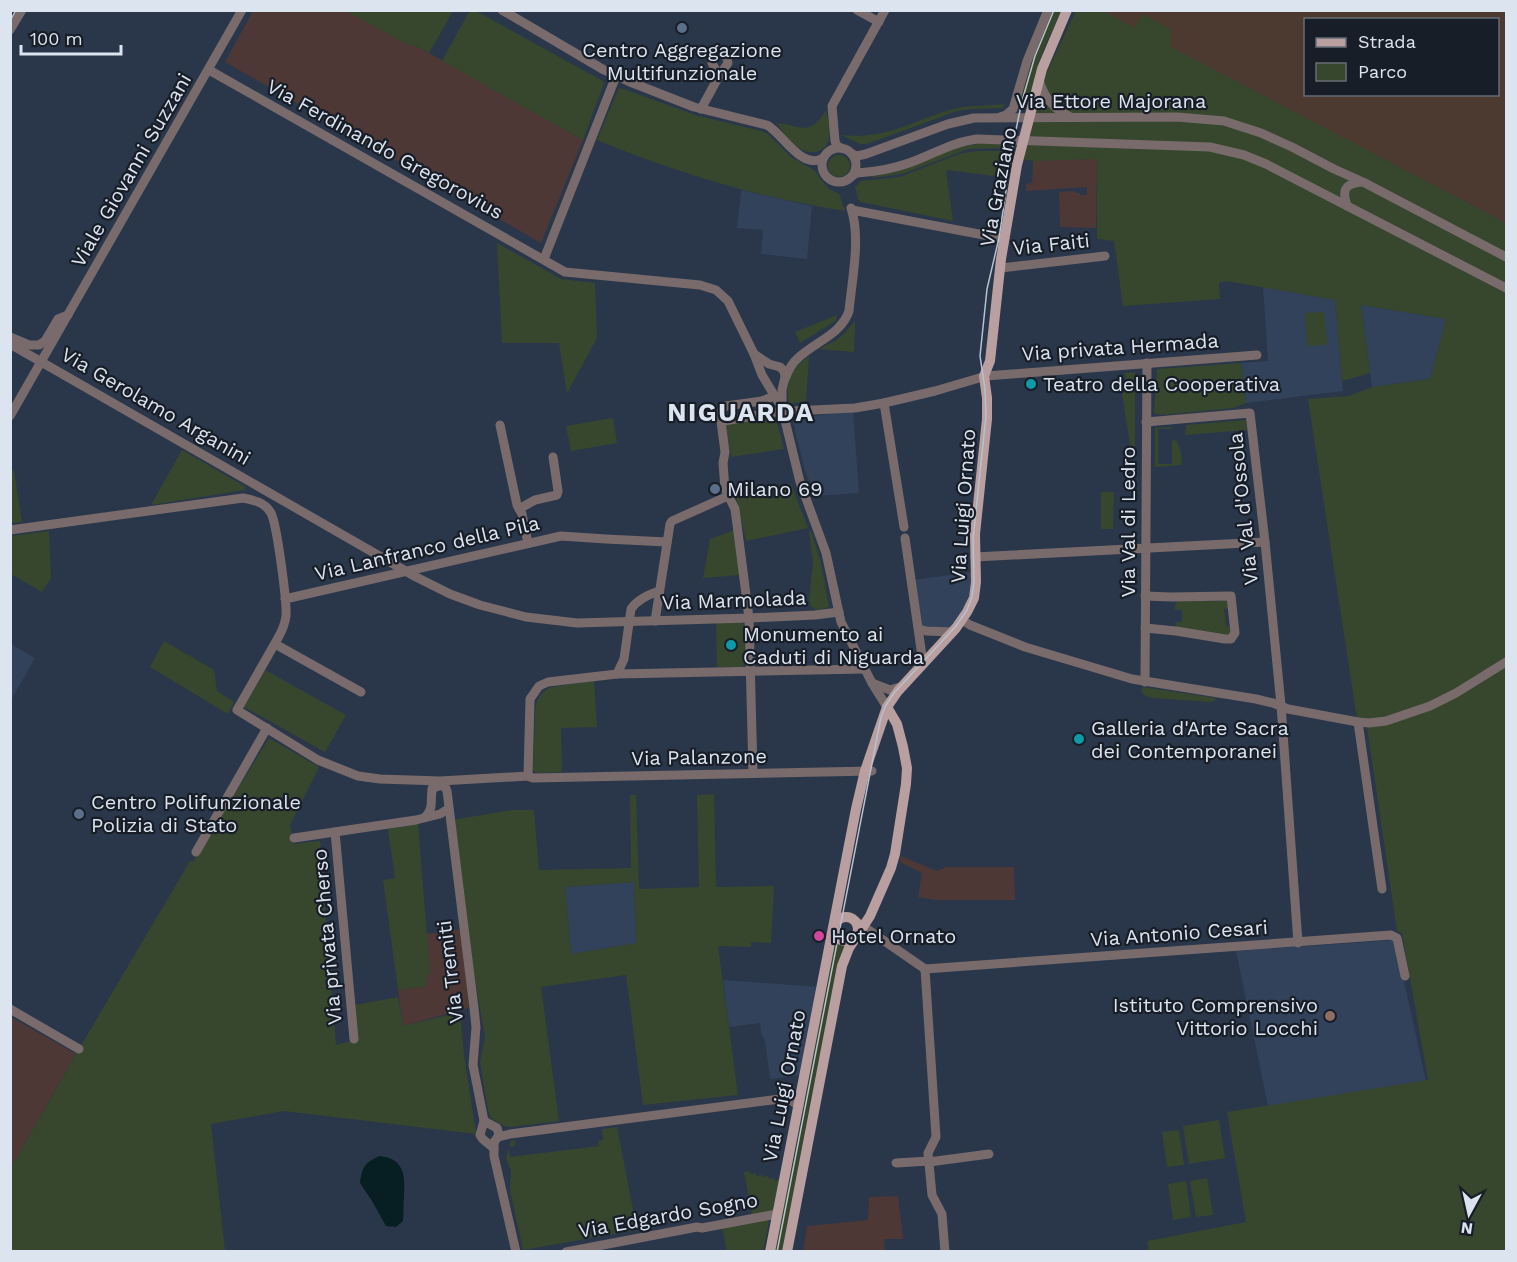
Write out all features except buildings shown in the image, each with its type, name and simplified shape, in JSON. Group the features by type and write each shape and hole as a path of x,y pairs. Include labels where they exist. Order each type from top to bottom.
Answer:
{"main road":[{"name":"Via Graziano","path":"984,376 990,361 1001,267 1017,165 1045,61 1067,10"},
{"name":"Via Luigi Ornato","path":"770,1251 834,927 868,771 882,720 894,694 962,620 975,593 975,526 987,419 984,376"},
{"path":"859,923 848,917 842,917 836,921 835,935 842,941 850,940 856,935 859,923 870,916 894,859 906,784 907,764 903,747 897,724 887,707"},
{"name":"Via Luigi Ornato","path":"788,1251 842,966 856,935"}],"street":[{"path":"10,30 22,10"},
{"name":"Viale Giovanni Suzzani","path":"10,416 242,10"},
{"path":"502,10 616,76 701,109 767,125 800,155 814,161 820,160 831,150 842,148"},
{"path":"857,10 879,22"},
{"path":"823,158 822,168 826,177 835,182 844,182 852,176 855,170 856,164 852,154 838,147 835,141 832,106 885,10"},
{"name":"Via Graziano","path":"998,118 1009,113 1014,107 1027,61 1048,10"},
{"name":"Via Ferdinando Gregorovius","path":"209,70 562,271 714,289 728,301 766,382 785,410"},
{"path":"544,259 616,76"},
{"path":"701,109 719,76"},
{"path":"1039,80 1048,100 1061,112 1074,118"},
{"name":"Via Ettore Majorana","path":"852,154 856,156 866,154 961,120 974,118 1177,117 1224,121 1274,138 1506,257"},
{"name":"Via Ettore Majorana","path":"852,176 857,173 887,170 965,141 977,139 1182,145 1222,150 1244,155 1266,164 1506,288"},
{"path":"1347,206 1344,195 1346,188 1363,182"},
{"path":"799,357 769,367 765,371 766,382 771,386 780,385 799,357 838,328 847,316 855,242 851,209 1005,239"},
{"name":"Via Faiti","path":"1001,267 1105,256"},
{"name":"Viale Giovanni Suzzani","path":"10,337 29,345 39,345 45,341 58,319 68,315"},
{"name":"Via Gerolamo Arganini","path":"10,344 416,577 450,594 480,605 526,617 577,623 631,621"},
{"path":"754,354 769,364 779,366 785,374 782,390 800,482 826,553 841,622 887,707"},
{"name":"Via privata Hermada","path":"722,421 785,410 855,408 885,403 984,376 1257,355"},
{"name":"Via Val di Ledro","path":"1142,681 1145,628 1147,363"},
{"path":"753,773 749,618 735,509 725,489 723,465 725,452 721,411 726,406 762,401 774,396"},
{"path":"885,403 904,527"},
{"name":"Via Val d'Ossola","path":"1146,422 1250,413 1281,705 1298,943"},
{"path":"500,425 517,505 522,514 528,543"},
{"path":"519,509 535,500 557,495 553,457"},
{"name":"Via Gerolamo Arganini","path":"243,498 253,489 252,482"},
{"path":"655,621 670,524 672,521 728,496"},
{"path":"10,530 243,498 256,500 270,510 276,532 285,599 286,617 275,644 361,692"},
{"path":"270,510 280,498"},
{"name":"Via Lanfranco della Pila","path":"285,599 561,536 668,542"},
{"path":"905,538 923,663"},
{"path":"975,557 1265,542"},
{"path":"617,674 624,659 631,609 647,596 659,591"},
{"path":"1145,596 1231,596 1235,633 1231,639 1225,639 1145,628"},
{"name":"Via Marmolada","path":"631,621 749,618 839,612"},
{"path":"962,620 1025,647 1142,681 1256,699 1288,709 1369,723 1386,721 1430,706 1506,662"},
{"path":"919,629 952,632"},
{"name":"Via Palanzone","path":"275,644 237,710 318,760 358,776 440,781 528,776 533,778 868,771"},
{"path":"528,776 530,699 538,686 548,682 617,674 865,669"},
{"path":"872,683 890,690 900,687"},
{"path":"1358,722 1382,889"},
{"path":"196,852 267,728"},
{"path":"447,791 454,780"},
{"path":"425,781 432,789"},
{"path":"424,817 430,813 434,784 440,781"},
{"path":"432,789 445,786 447,791"},
{"name":"Via Tremiti","path":"447,791 446,814 476,1027 473,1065 485,1124 480,1131 480,1136 484,1141 495,1140 516,1251"},
{"path":"431,809 432,813 446,814"},
{"path":"294,838 446,814"},
{"name":"Via privata Cherso","path":"335,832 354,1039"},
{"path":"859,923 925,969 936,1137 928,1154 932,1195 942,1214 945,1251"},
{"name":"Via Antonio Cesari","path":"925,969 1391,935 1397,938 1405,976"},
{"path":"10,1010 79,1049"},
{"path":"485,1124 496,1126 495,1140 510,1134 780,1099 789,1095 800,1100"},
{"path":"896,1163 989,1154"},
{"name":"Via Edgardo Sogno","path":"566,1251 777,1215"}],"shaded area":[{"path":"253,11 346,11 429,53 583,140 541,243 225,62"},
{"path":"1103,11 1506,11 1506,223 1103,12"},
{"path":"1077,158 1078,160 1097,158 1096,228 1060,227 1059,192 1074,191 1080,195 1087,195 1087,187 1026,191 1026,184 1032,183 1033,161"},
{"path":"741,190 812,206 807,259 761,254 763,230 737,228"},
{"path":"1263,287 1335,300 1343,391 1246,403 1241,363 1268,361"},
{"path":"1361,305 1447,319 1430,379 1372,387"},
{"path":"853,412 859,493 816,496 805,471 792,418"},
{"path":"973,572 971,597 950,631 920,628 912,580"},
{"path":"11,644 35,658 11,700"},
{"path":"901,856 937,871 946,867 1014,867 1015,900 936,900 918,897 922,873 900,862"},
{"path":"634,882 636,943 571,954 565,887"},
{"path":"462,929 472,1007 403,1026 398,990 427,986 425,974 430,973 426,934"},
{"name":"Istituto Comprensivo Vittorio Locchi","path":"1395,940 1426,1081 1268,1106 1236,951"},
{"path":"723,980 820,987 803,1075 770,1079 760,1023 729,1027"},
{"path":"11,1017 76,1054 11,1168"},
{"path":"380,1156 394,1161 402,1170 403,1221 396,1227 386,1226 360,1183 365,1166"},
{"path":"898,1196 903,1239 884,1239 885,1251 803,1252 807,1226 868,1220 869,1197"}],"green space":[{"path":"470,10 476,11 604,83 583,140 442,61"},
{"path":"346,11 453,11 429,53 414,45 410,46"},
{"path":"1051,11 1061,11 1044,49 1027,104 1019,101 1027,72"},
{"path":"1076,11 1103,11 1135,28 1142,14 1171,29 1171,47 1506,223 1506,1251 1149,1251 1147,1241 1246,1222 1227,1112 1428,1080 1402,933 1397,931 1366,720 1357,719 1308,399 1349,396 1372,387 1430,379 1446,319 1361,305 1370,373 1342,381 1335,300 1227,281 1219,283 1220,299 1123,306 1114,241 1097,239 1097,159 1033,161 1023,159 1045,76"},
{"path":"619,88 695,115 768,134 791,157 814,170 828,188 839,194 845,211 750,192 688,174 597,140"},
{"path":"1004,104 1003,108 957,111 867,144 860,144 841,135 872,135 953,109"},
{"path":"826,110 829,138 825,147 817,152 808,152 796,146 777,123 810,127"},
{"path":"1005,144 1005,148 968,149 902,174 872,178 963,146"},
{"path":"976,151 1004,151 1002,177 946,170 953,221 861,202 858,199 855,187 861,181 900,177 959,154"},
{"path":"835,155 843,155 850,162 850,170 843,177 835,177 828,170 828,162"},
{"path":"497,243 561,279 595,283 597,338 567,393 559,343 502,343"},
{"path":"1324,312 1327,345 1307,346 1305,313"},
{"path":"837,315 836,320 800,343 795,332"},
{"path":"855,321 854,352 819,349 844,334"},
{"path":"809,356 806,401 789,404 790,376 797,366"},
{"path":"1241,363 1246,403 1233,408 1161,415 1154,413 1157,369"},
{"path":"1135,372 1135,454 1132,457 1122,394 1127,390 1125,373"},
{"path":"775,415 784,449 731,457 726,424"},
{"path":"613,418 617,443 571,451 566,426"},
{"path":"1246,420 1247,430 1185,435 1186,425"},
{"path":"1172,427 1172,429 1158,429 1158,464 1172,464 1172,440 1177,441 1182,465 1155,467 1155,428"},
{"path":"182,450 246,487 245,490 151,505"},
{"path":"11,469 14,471 22,522 11,523"},
{"path":"762,483 763,496 771,499 775,497 772,487 791,484 808,528 746,541 735,492"},
{"path":"1101,492 1114,492 1113,529 1101,529"},
{"path":"734,530 740,575 703,578 710,539"},
{"path":"49,531 51,578 42,592 11,574 11,536"},
{"path":"811,531 821,563 829,607 818,610 811,607 809,600 813,562 809,532"},
{"path":"1178,601 1228,601 1229,608 1224,609 1226,625 1231,628 1229,636 1177,629 1175,622 1182,622 1182,610 1175,610 1175,604"},
{"path":"716,622 741,622 744,625 745,663 742,667 717,667"},
{"path":"164,641 214,670 217,691 234,702 228,714 150,667"},
{"path":"265,670 346,715 325,752 244,707"},
{"path":"594,681 597,727 561,728 562,772 537,773 533,770 535,711 540,696 552,687"},
{"path":"1143,687 1216,700 1211,702 1152,698 1143,693 1141,690"},
{"path":"269,738 319,767 290,825 294,844 320,841 336,1045 358,1039 355,1005 398,997 403,1026 460,1012 476,1134 284,1111 211,1124 225,1251 11,1252 11,1168 190,861 193,862"},
{"path":"714,794 716,887 774,886 771,943 751,942 751,947 718,946 738,1095 643,1105 626,975 541,987 559,1121 504,1126 491,1118 488,1110 480,1062 485,1037 466,928 452,820 512,810 534,810 539,870 631,868 630,795 636,795 639,889 699,887 697,795","holes":["634,882 636,943 571,954 565,887"]},
{"path":"418,824 430,973 426,974 427,986 398,990 383,880 395,878 388,829"},
{"path":"835,940 847,945 810,1103 784,1251 773,1252 795,1153"},
{"path":"1219,1120 1225,1158 1189,1164 1183,1126"},
{"path":"617,1127 637,1230 523,1250 510,1191 511,1171 506,1158 509,1148 510,1157 599,1146 598,1141 603,1140 602,1129"},
{"path":"1179,1130 1184,1165 1167,1167 1162,1132"},
{"path":"515,1140 515,1146 509,1147 511,1141"},
{"path":"750,1171 750,1174 756,1173 756,1176 768,1176 769,1179 774,1178 775,1181 780,1179 774,1210 752,1215 744,1172"},
{"path":"1207,1178 1213,1215 1196,1217 1190,1181"},
{"path":"1186,1181 1191,1217 1173,1220 1168,1184"},
{"path":"766,1219 769,1222 763,1251 727,1251 722,1227"}],"tram line":[{"path":"10,21 16,10"},
{"path":"777,1252 881,717 894,693 956,626 967,610 972,597 973,539 986,416 980,356 987,289 999,238 1022,101 1035,56 1054,10"}],"place":[{"name":"Centro Aggregazione Multifunzionale","path":"682,28"},
{"name":"Teatro della Cooperativa","path":"1031,384"},
{"name":"Milano 69","path":"715,489"},
{"name":"Monumento ai Caduti di Niguarda","path":"731,645"},
{"name":"Galleria d'Arte Sacra dei Contemporanei","path":"1079,739"},
{"name":"Centro Polifunzionale Polizia di Stato","path":"79,814"},
{"name":"Hotel Ornato","path":"819,936"},
{"name":"Istituto Comprensivo Vittorio Locchi","path":"1330,1016"}],"district":[{"name":"NIGUARDA","path":"741,412"}]}
